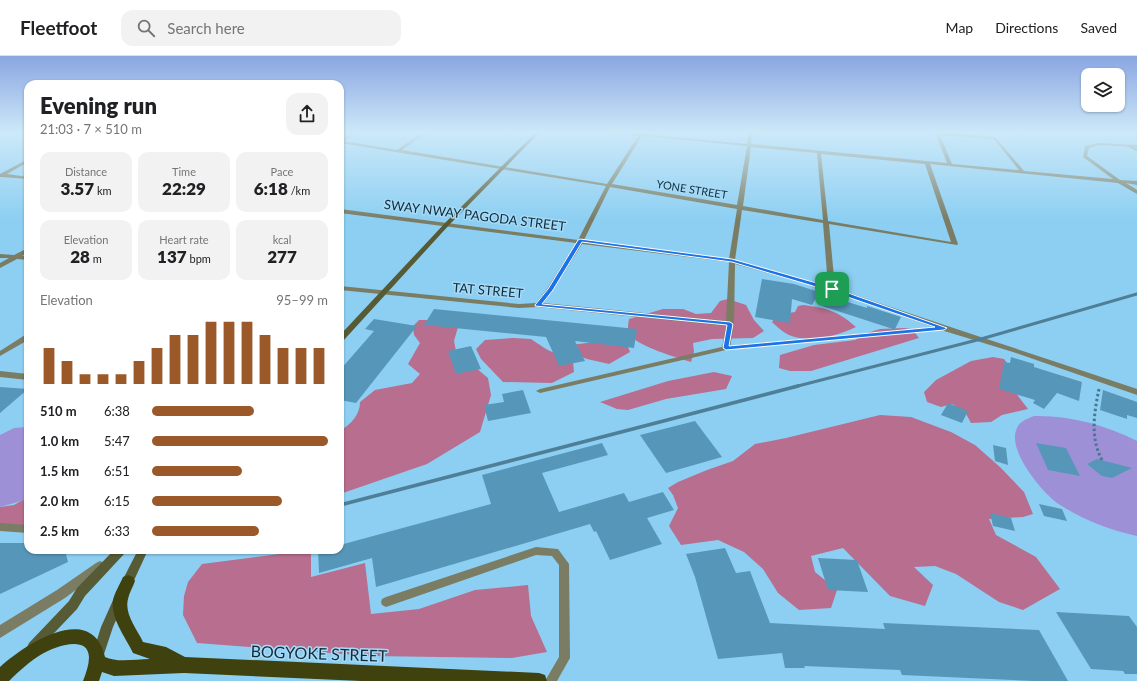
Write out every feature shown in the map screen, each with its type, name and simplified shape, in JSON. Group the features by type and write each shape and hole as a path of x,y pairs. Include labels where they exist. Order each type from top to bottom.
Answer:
{"main road":[{"path":"128,581 120,601 122,617 138,648 166,655 184,665"},
{"path":"0,679 25,655 52,641 68,637 85,638 95,645 98,659 91,681"},
{"name":"BOGYOKE STREET","path":"98,659 106,666 114,668 184,665 539,681"}],"street":[{"name":"YONE STREET","path":"463,161 955,244 927,163"},
{"path":"344,335 382,292 507,161"},
{"path":"538,305 550,290 580,240 609,185 625,161"},
{"path":"726,348 730,324 732,261 747,161"},
{"path":"820,161 832,289"},
{"path":"909,161 1137,183"},
{"path":"948,161 950,165"},
{"path":"1014,161 1022,171"},
{"path":"1092,161 1120,182 1137,192"},
{"path":"1,176 24,162"},
{"path":"1,176 24,178"},
{"name":"SWAY NWAY PAGODA STREET","path":"344,211 448,223 732,261 832,289 944,328 1016,350 1100,381 1137,392"},
{"path":"0,266 24,252"},
{"path":"0,256 24,258"},
{"name":"TAT STREET","path":"344,288 519,306 538,305 730,324"},
{"path":"0,354 24,339"},
{"path":"0,374 24,377"},
{"path":"0,527 24,529"},
{"path":"0,632 61,594 116,554"},
{"path":"25,655 73,605 81,592 116,554"},
{"path":"98,659 110,618 141,554"}],"lane":[{"path":"540,391 726,348 944,328"},
{"path":"386,602 536,551 555,552 564,564 564,658 551,681"}],"path":[{"path":"1100,381 1093,422 1098,455 1102,460"}],"shaded area":[{"path":"728,299 746,305 754,320 764,331 753,338 712,339 693,343 694,352 691,362 641,344 629,333 629,319 663,309 683,309 696,314 711,313 720,301"},
{"path":"803,305 819,307 832,311 844,317 856,327 842,333 810,339 788,335 772,322 777,315 795,312 798,306"},
{"path":"419,320 435,320 458,327 454,341 456,351 488,378 491,395 480,432 427,464 344,493 344,428 357,415 360,402 375,390 412,383 420,374 408,364 420,343 414,335 413,326"},
{"path":"880,329 912,329 919,338 811,371 790,371 779,368 780,355 814,345 855,340 867,333"},
{"path":"513,338 531,339 546,349 573,362 574,372 552,383 503,382 481,359 476,349 485,340"},
{"path":"595,342 626,342 630,352 609,364 587,359 574,354 570,345"},
{"path":"993,357 1004,359 1010,367 1009,384 1028,409 1002,415 991,422 971,423 965,412 952,404 941,407 927,402 924,392 936,380 971,361"},
{"path":"714,372 732,376 726,389 666,399 628,410 617,409 600,402 668,381"},
{"path":"880,415 911,417 951,432 975,445 1000,467 1024,492 1033,514 1023,517 989,519 996,535 1036,557 1060,589 1023,610 999,602 956,574 935,566 914,567 933,585 925,606 890,596 843,548 811,556 815,572 837,590 831,608 799,610 778,593 763,569 744,552 718,540 681,545 669,526 678,508 673,495 668,488 678,482 733,461 755,444"},
{"path":"1034,416 1060,417 1087,422 1113,430 1137,441 1137,536 1116,531 1085,519 1057,503 1034,480 1016,447 1015,437 1017,428 1020,424 1024,420"},
{"path":"24,427 24,500 0,507 0,435 14,428"},
{"path":"24,499 24,529 0,528 0,507 14,505"},
{"path":"280,554 311,554 311,577 365,563 371,614 419,609 475,590 528,585 531,616 547,652 512,658 371,656 197,643 183,615 184,596 188,582 202,564"}],"building":[{"path":"762,279 794,284 819,292 812,305 792,299 790,323 755,317"},
{"path":"825,295 901,317 895,329 893,329 822,306"},
{"path":"434,309 637,329 634,348 575,341 585,361 559,366 546,337 424,325"},
{"path":"374,319 417,326 356,403 344,401 344,365 374,331 365,329"},
{"path":"471,346 481,369 456,374 448,351"},
{"path":"1011,357 1034,364 1034,367 1082,382 1079,401 1057,393 1044,409 1033,403 1035,400 999,389 1004,362 1010,363"},
{"path":"0,387 24,389 24,392 0,413"},
{"path":"523,390 531,413 488,421 484,405 504,402 502,394"},
{"path":"1103,390 1137,402 1137,418 1127,415 1127,419 1100,410"},
{"path":"948,403 968,411 962,423 941,415"},
{"path":"695,421 722,457 666,473 640,435"},
{"path":"602,443 608,455 542,473 559,512 624,493 629,502 663,492 674,510 647,518 662,544 610,560 596,531 594,532 590,524 376,587 372,558 319,573 318,554 344,554 344,544 491,504 482,475"},
{"path":"1036,443 1066,448 1080,476 1048,470"},
{"path":"993,445 1006,448 1008,465 995,461"},
{"path":"1097,459 1132,468 1112,478 1102,476 1087,464"},
{"path":"1039,504 1062,509 1067,521 1044,516"},
{"path":"990,513 1011,518 1015,531 993,526"},
{"path":"0,543 24,543 24,554 66,554 68,562 0,594"},
{"path":"725,548 736,573 750,571 770,623 885,629 883,623 1039,630 1068,681 1033,681 902,675 900,670 804,666 805,668 785,668 782,653 718,659 695,577 686,554"},
{"path":"818,558 857,560 868,592 828,590"},
{"path":"1056,612 1129,616 1137,627 1137,674 1125,674 1123,671 1091,669"}],"railway":[{"path":"794,387 981,339 1137,294"},
{"path":"344,504 798,386"}],"route":[{"path":"580,240 732,261 832,289 944,328 726,348 730,324 538,305 550,290 580,240"}]}
